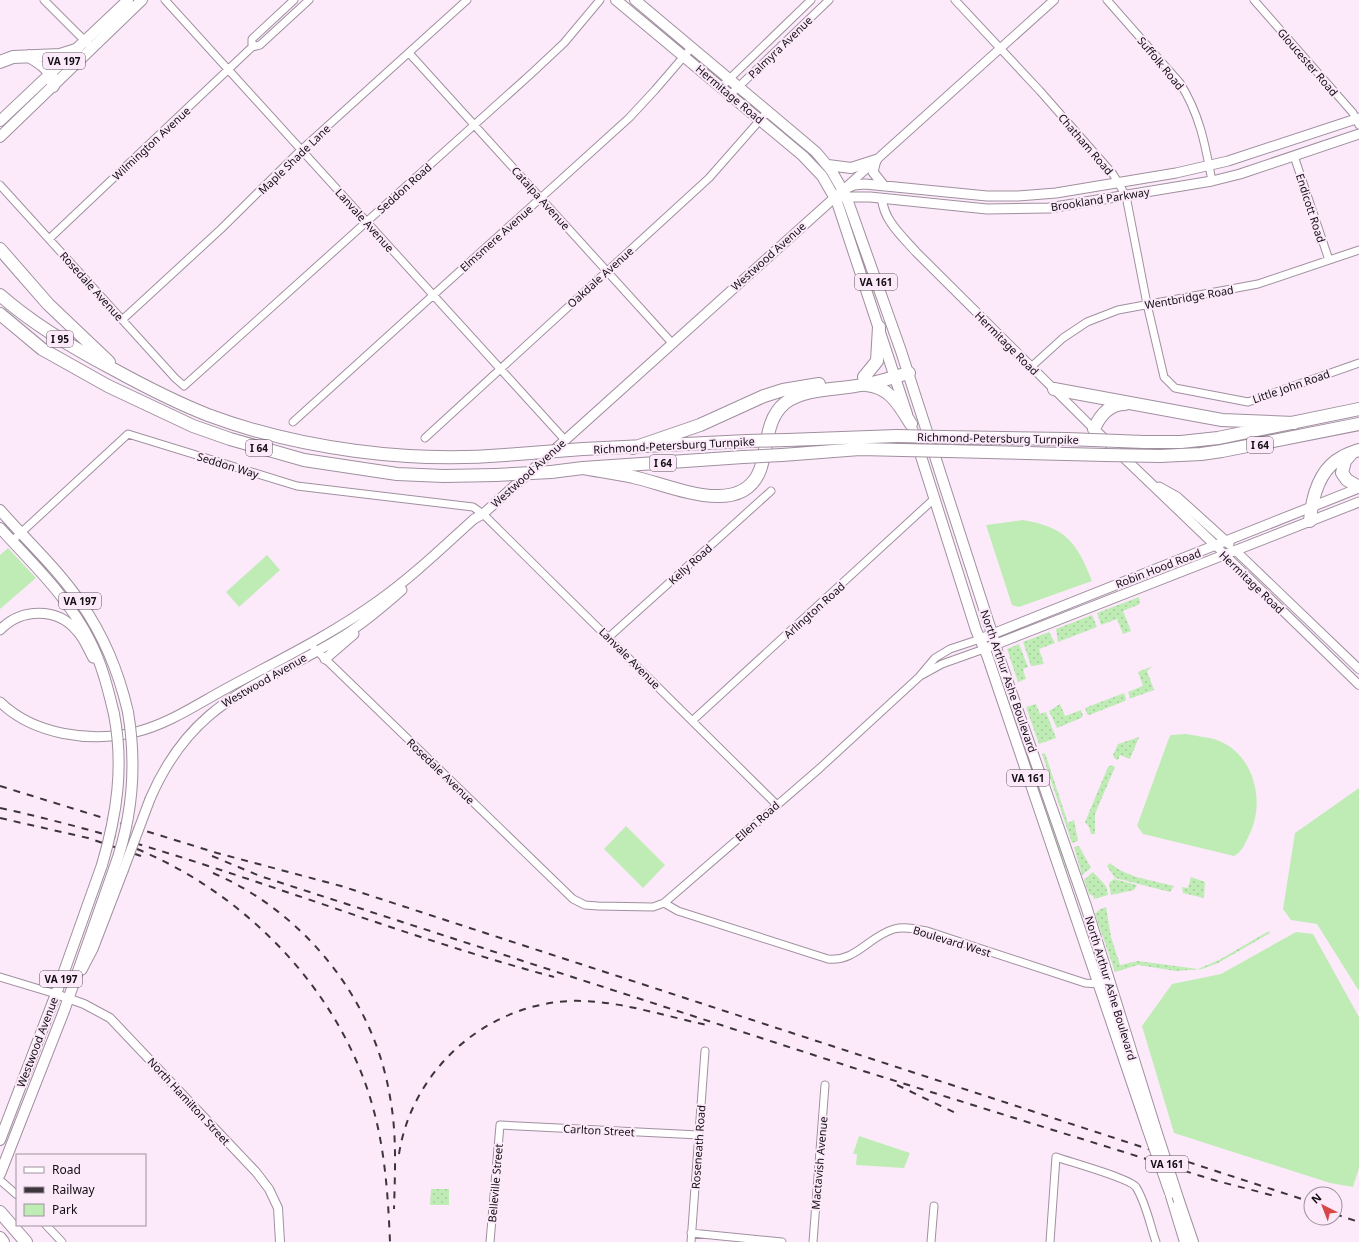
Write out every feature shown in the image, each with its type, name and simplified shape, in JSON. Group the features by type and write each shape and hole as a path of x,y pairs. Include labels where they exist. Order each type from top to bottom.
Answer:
{"highway":[{"path":"0,62 14,57 27,55 60,55 76,50"},
{"path":"27,55 43,64 52,80"},
{"name":"I 64","path":"0,249 48,304 84,340 125,376"},
{"name":"Richmond-Petersburg Turnpike","path":"0,295 52,334 79,351 166,397 208,415 252,429 329,447 403,456 470,458 584,449 897,436 1181,442 1218,438 1359,409"},
{"name":"Richmond-Petersburg Turnpike","path":"0,314 42,349 108,386 194,426 230,439 304,460 397,474 444,476 496,475 860,449 1160,456 1201,454 1359,424"},
{"name":"I 64","path":"0,325 42,349"},
{"path":"864,381 877,361 879,327"},
{"path":"582,468 634,477 708,496 737,494 750,485 756,478 760,469 774,417 781,407 792,399 908,371"},
{"path":"633,448 687,430 764,396 783,390 864,381 885,390 899,405 911,424"},
{"path":"1054,389 1222,420 1294,423"},
{"path":"1094,429 1098,418 1107,410 1119,404 1130,404"},
{"path":"1355,452 1345,460 1342,473 1347,480 1359,488"},
{"path":"1310,521 1311,507 1323,476 1337,461 1355,452"},
{"path":"0,1212 26,1242"},
{"path":"0,1238 4,1242"}],"main road":[{"name":"VA 197","path":"0,137 52,80 88,45 128,0"},
{"name":"VA 197","path":"0,121 52,80 76,50 88,45 142,0"},
{"name":"Hermitage Road","path":"616,0 813,166 834,197"},
{"name":"Hermitage Road","path":"635,0 807,144 828,165 845,193"},
{"name":"Brookland Parkway","path":"834,197 845,193 857,184 1006,196 1056,193 1209,165 1268,149 1358,121"},
{"name":"Brookland Parkway","path":"845,193 882,199 987,210 1049,208 1212,181 1240,174 1359,134"},
{"path":"828,165 851,168 876,160"},
{"path":"876,160 873,172 884,186"},
{"name":"North Arthur Ashe Boulevard","path":"845,193 908,371 995,645 1066,848 1109,980 1151,1127"},
{"name":"North Arthur Ashe Boulevard","path":"834,197 911,424 957,573 1098,984 1151,1127 1175,1198 1193,1242"},
{"name":"Westwood Avenue","path":"0,702 28,721 58,732 95,737 125,734 147,729 172,718 341,626 392,591 474,519 483,514 834,197"},
{"name":"Hermitage Road","path":"1094,429 1216,546"},
{"name":"Hermitage Road","path":"1145,479 1177,497 1235,550"},
{"name":"Robin Hood Road","path":"982,644 992,634 1359,488"},
{"path":"935,498 939,499 945,504 958,540 968,560"},
{"name":"Robin Hood Road","path":"982,644 995,645 1359,502"},
{"name":"VA 197","path":"0,510 73,592 93,621 114,663 128,712 133,752 132,798 119,870"},
{"name":"Westwood Avenue","path":"0,1174 119,870 163,771 177,749 206,717 240,692 346,634 376,612 479,521 483,514"},
{"name":"VA 197","path":"0,528 49,583 78,620 93,646 105,680"},
{"path":"1069,616 1077,609 1095,602 1100,598 1101,590"},
{"path":"325,659 376,612"},
{"path":"0,630 9,622 28,614 50,614 64,620 81,635 105,680"},
{"name":"Westwood Avenue","path":"0,1140 56,994 102,865 114,819 119,785 119,753 114,714 105,680"},
{"name":"North Arthur Ashe Boulevard","path":"1175,1198 1185,1242"}],"street":[{"path":"44,0 88,45"},
{"name":"Lanvale Avenue","path":"165,0 565,440"},
{"name":"Wilmington Avenue","path":"252,47 252,39 294,0"},
{"name":"Wilmington Avenue","path":"49,239 228,69 252,47 260,45 309,0"},
{"name":"Maple Shade Lane","path":"122,320 221,229 301,150 467,0"},
{"name":"Seddon Road","path":"184,386 564,43 600,0"},
{"name":"Palmyra Avenue","path":"721,87 811,0"},
{"name":"Palmyra Avenue","path":"730,95 830,0"},
{"name":"Chatham Road","path":"955,0 1000,48 1119,182 1126,196 1147,304 1164,377 1175,388"},
{"path":"845,193 876,160 1054,0"},
{"name":"Suffolk Road","path":"1107,0 1180,83 1188,96 1200,122 1212,181"},
{"name":"Gloucester Road","path":"1254,0 1358,121"},
{"name":"Elmsmere Avenue","path":"293,422 640,107 692,47"},
{"name":"Catalpa Avenue","path":"409,53 672,343"},
{"name":"Oakdale Avenue","path":"425,438 718,170 768,111"},
{"name":"Endicott Road","path":"1294,156 1329,260"},
{"name":"Rosedale Avenue","path":"0,185 184,386"},
{"name":"Hermitage Road","path":"882,199 884,210 890,221 916,252 1094,429"},
{"name":"Wentbridge Road","path":"1031,367 1063,338 1087,322 1118,310 1258,284 1359,250"},
{"name":"Little John Road","path":"1175,388 1248,402 1359,363"},
{"name":"Seddon Way","path":"12,541 128,434 297,486 372,496 468,506 483,514"},
{"name":"Kelly Road","path":"609,637 771,491"},
{"name":"Arlington Road","path":"692,721 935,498"},
{"name":"Lanvale Avenue","path":"483,514 609,637 776,804"},
{"name":"Hermitage Road","path":"1216,546 1359,685"},
{"name":"Hermitage Road","path":"1235,550 1359,670"},
{"name":"Rosedale Avenue","path":"310,644 573,899 585,905 598,906 653,907 664,903"},
{"name":"Ellen Road","path":"919,677 982,644"},
{"name":"Ellen Road","path":"664,903 776,804 820,768 919,677 930,662 940,654 982,644"},
{"name":"Boulevard West","path":"664,903 678,911 828,959 846,958 890,931 911,928 927,931 1085,983 1098,984 1109,980"},
{"path":"0,977 56,994"},
{"name":"North Hamilton Street","path":"56,994 101,1012 115,1023 256,1172 269,1189 278,1208 280,1242"},
{"name":"Roseneath Road","path":"691,1242 705,1051"},
{"name":"Mactavish Avenue","path":"813,1242 825,1085"},
{"name":"Carlton Street","path":"500,1124 699,1135"},
{"name":"Belleville Street","path":"490,1242 500,1124"},
{"path":"1050,1242 1056,1157 1122,1178 1133,1184 1140,1196 1156,1242"},
{"path":"0,1180 16,1194"},
{"path":"931,1242 934,1206"},
{"path":"47,1226 62,1242"},
{"path":"691,1233 782,1242"}],"green space":[{"path":"1023,520 1049,527 1068,538 1081,556 1092,581 1019,607 1012,605 986,525"},
{"path":"8,548 36,578 0,609 0,555"},
{"path":"267,555 280,570 239,607 226,592"},
{"path":"1139,597 1140,604 1123,611 1131,631 1123,634 1117,619 1101,625 1097,613"},
{"path":"1092,615 1097,627 1058,642 1056,629"},
{"path":"1049,632 1055,643 1039,649 1044,664 1031,666 1023,642"},
{"path":"1019,644 1028,667 1023,669 1026,679 1018,682 1007,649"},
{"path":"1153,666 1147,671 1154,690 1130,698 1128,692 1143,686 1138,672"},
{"path":"1124,693 1126,699 1125,701 1089,715 1087,714 1085,708"},
{"path":"1036,704 1040,714 1046,712 1056,738 1039,744 1026,707"},
{"path":"1060,704 1065,716 1081,710 1083,716 1057,728 1049,711"},
{"path":"1186,734 1217,740 1229,746 1239,755 1253,778 1257,805 1255,818 1251,831 1244,845 1240,852 1234,856 1143,834 1137,826 1169,738 1171,735"},
{"path":"1139,737 1130,759 1120,755 1118,760 1115,759 1113,755 1118,744"},
{"path":"1045,753 1068,823 1074,820 1078,841 1072,843 1042,754"},
{"path":"1028,762 1030,762 1041,798 1062,848 1072,883 1042,808"},
{"path":"1112,765 1115,767 1095,814 1095,834 1091,834 1089,827 1085,822 1108,767"},
{"path":"1359,788 1359,991 1317,924 1291,920 1283,909 1295,833"},
{"path":"626,826 665,865 643,888 604,849"},
{"path":"1079,846 1091,868 1082,875 1074,847"},
{"path":"1110,863 1132,875 1174,886 1170,892 1115,878 1107,866"},
{"path":"1093,872 1106,886 1108,895 1094,899 1093,896 1089,894 1084,880"},
{"path":"1191,877 1205,882 1204,898 1183,893 1182,887 1188,888"},
{"path":"1114,879 1137,885 1134,890 1111,895 1109,883"},
{"path":"1106,907 1111,937 1120,965 1138,961 1198,969 1219,960 1269,931 1270,933 1218,963 1202,969 1176,971 1138,965 1115,972 1095,914 1100,909"},
{"path":"1296,932 1313,934 1359,1017 1359,1168 1353,1187 1330,1183 1174,1133 1142,1026 1172,984 1221,974"},
{"path":"859,1136 910,1153 904,1168 856,1165 857,1154 853,1154"},
{"path":"431,1189 449,1189 449,1205 430,1205"}],"railway":[{"path":"0,786 217,853 341,886 1303,1199"},
{"path":"0,808 70,825 209,866 416,935 554,977"},
{"path":"0,818 88,838 141,856"},
{"path":"137,849 177,868 215,892 251,919 283,951 312,985 337,1022 357,1062 372,1104 383,1155 390,1242"},
{"path":"212,856 260,876 857,1069 1217,1181 1275,1196"},
{"path":"213,873 246,890 277,911 305,935 330,963 351,993 368,1026 382,1061 390,1097 395,1139 394,1209"},
{"path":"399,1154 407,1123 419,1095 436,1070 458,1048 482,1029 509,1015 539,1005 570,1001 587,1001 621,1005 707,1025"},
{"path":"897,1085 960,1115"},
{"path":"1343,1217 1359,1222"}]}
